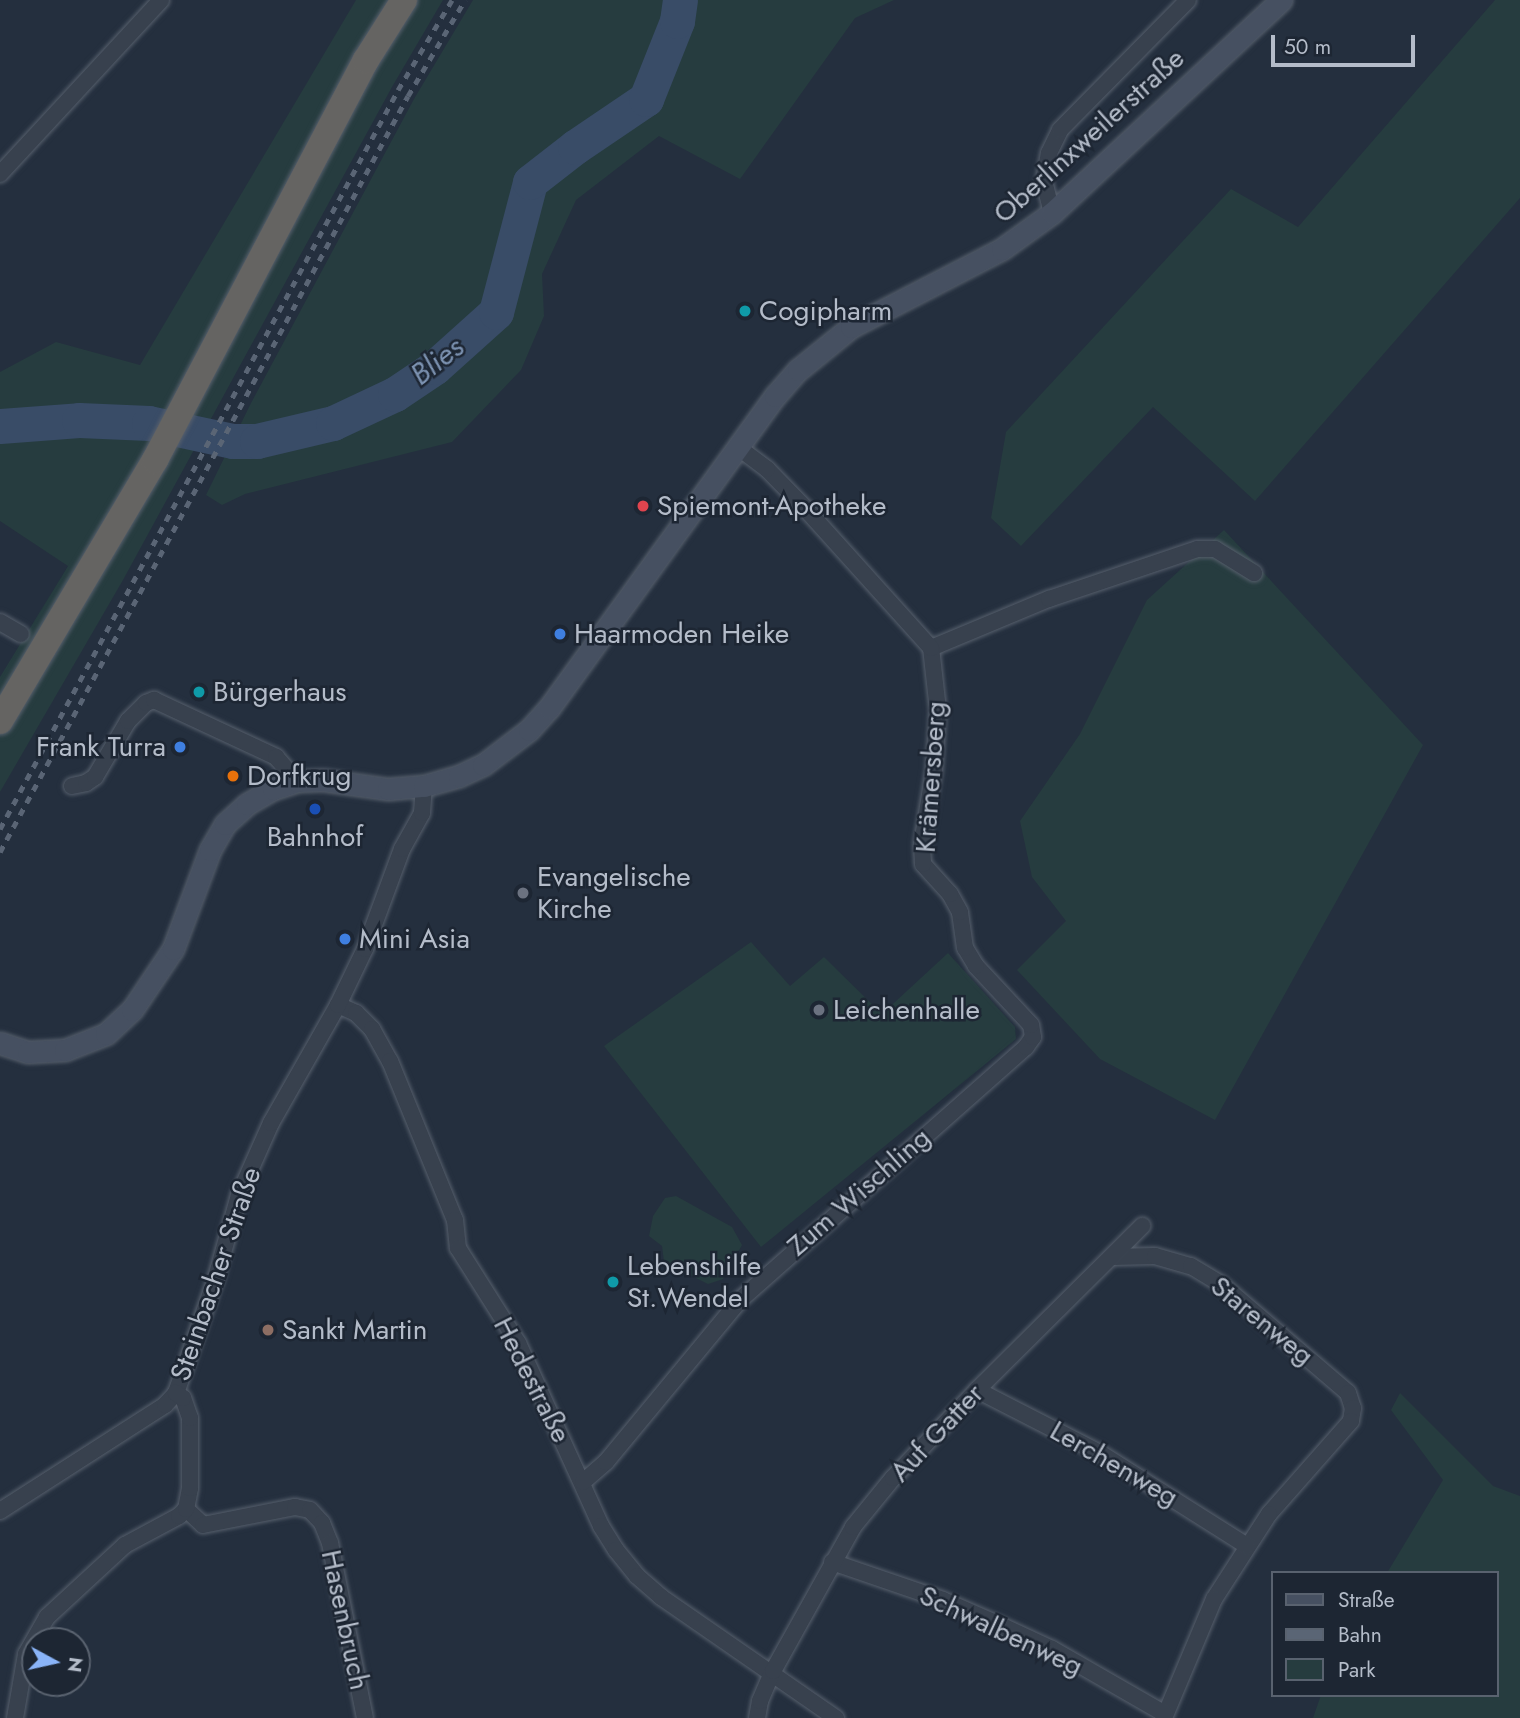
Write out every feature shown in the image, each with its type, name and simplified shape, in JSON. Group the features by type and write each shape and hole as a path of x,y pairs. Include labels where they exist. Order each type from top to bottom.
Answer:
{"highway":[{"path":"0,721 155,460 366,60 404,0"}],"main road":[{"name":"Oberlinxweilerstraße","path":"297,781 323,780 388,789 424,786 459,776 483,765 529,730 550,708 775,396 830,342 879,310 934,286 1002,249 1052,213 1281,0"},
{"path":"6,1046 28,1052 65,1051 106,1034 132,1010 173,949 210,849 225,824 247,804 273,789 297,781"}],"street":[{"path":"0,174 161,0"},
{"path":"1052,213 1044,181 1049,153 1060,130 1188,0"},
{"path":"738,447 767,469 806,509 931,648 1049,599 1198,549 1215,549 1254,573"},
{"path":"0,622 21,634"},
{"name":"Krämersberg","path":"931,648 938,710 934,770 922,844 923,864 950,894 960,912 965,948 976,966 1031,1025 1033,1037"},
{"path":"72,786 86,783 95,777 128,721 146,703 155,700 276,757 297,781"},
{"name":"Steinbacher Straße","path":"0,1511 165,1405 176,1393 216,1278 239,1195 271,1123 338,1005 380,914 402,849 422,813 424,786"},
{"name":"Hedestraße","path":"338,1005 356,1013 372,1029 390,1061 455,1220 458,1248 518,1342 601,1526 637,1576 661,1597 773,1671 836,1718"},
{"name":"Zum Wischling","path":"583,1482 606,1461 740,1300 1026,1047 1033,1037"},
{"name":"Auf Gatter","path":"757,1718 760,1700 773,1671 853,1527 893,1478 976,1390 1142,1226"},
{"name":"Starenweg","path":"1112,1258 1155,1256 1191,1266 1221,1284 1348,1393 1353,1408 1351,1421 1269,1514 1247,1546"},
{"name":"Lerchenweg","path":"976,1390 1100,1452 1247,1546"},
{"path":"15,1718 26,1654 47,1617 125,1545 179,1516 186,1508 190,1488 190,1418 183,1398 176,1393"},
{"name":"Hasenbruch","path":"186,1508 203,1525 295,1507 310,1510 322,1523 330,1543 365,1718"},
{"path":"1164,1716 1214,1599 1247,1546"},
{"name":"Schwalbenweg","path":"832,1562 943,1600 1052,1649 1164,1716"}],"green space":[{"path":"356,0 443,0 392,87 123,580 0,792 0,677 68,566 0,521 0,372 56,342 140,365"},
{"path":"473,0 894,0 855,18 740,179 659,136 576,200 542,274 544,316 521,370 452,442 245,494 222,505 206,495 251,403 414,99"},
{"path":"1495,0 1520,0 1520,198 1255,501 1153,407 1021,546 991,518 1006,432 1231,189 1298,227"},
{"path":"1224,530 1423,745 1215,1120 1100,1059 1017,970 1066,921 1032,877 1020,821 1080,734 1147,600"},
{"path":"751,942 790,986 824,957 882,1014 948,953 1015,1027 1016,1039 761,1247 604,1046"},
{"path":"676,1196 732,1227 742,1245 723,1279 708,1284 664,1262 662,1246 649,1236 653,1216 665,1198"},
{"path":"1400,1393 1493,1486 1520,1496 1520,1718 1313,1718 1320,1697 1499,1697 1499,1571 1388,1571 1443,1480 1391,1410"}],"waterway":[{"name":"Blies","path":"0,426 79,420 149,423 233,441 257,441 333,423 395,394 435,367 496,312 530,182 575,147 646,99 677,21 680,0"}],"railway":[{"path":"0,829 398,90 452,0"},
{"path":"0,852 408,96 465,0"}],"place":[{"name":"Cogipharm","path":"745,311"},
{"name":"Spiemont-Apotheke","path":"643,506"},
{"name":"Haarmoden Heike","path":"560,634"},
{"name":"Bürgerhaus","path":"199,692"},
{"name":"Frank Turra","path":"180,747"},
{"name":"Dorfkrug","path":"233,776"},
{"name":"Bahnhof","path":"315,809"},
{"name":"Evangelische Kirche","path":"523,893"},
{"name":"Mini Asia","path":"345,939"},
{"name":"Leichenhalle","path":"819,1010"},
{"name":"Lebenshilfe St.Wendel","path":"613,1282"},
{"name":"Sankt Martin","path":"268,1330"}]}
